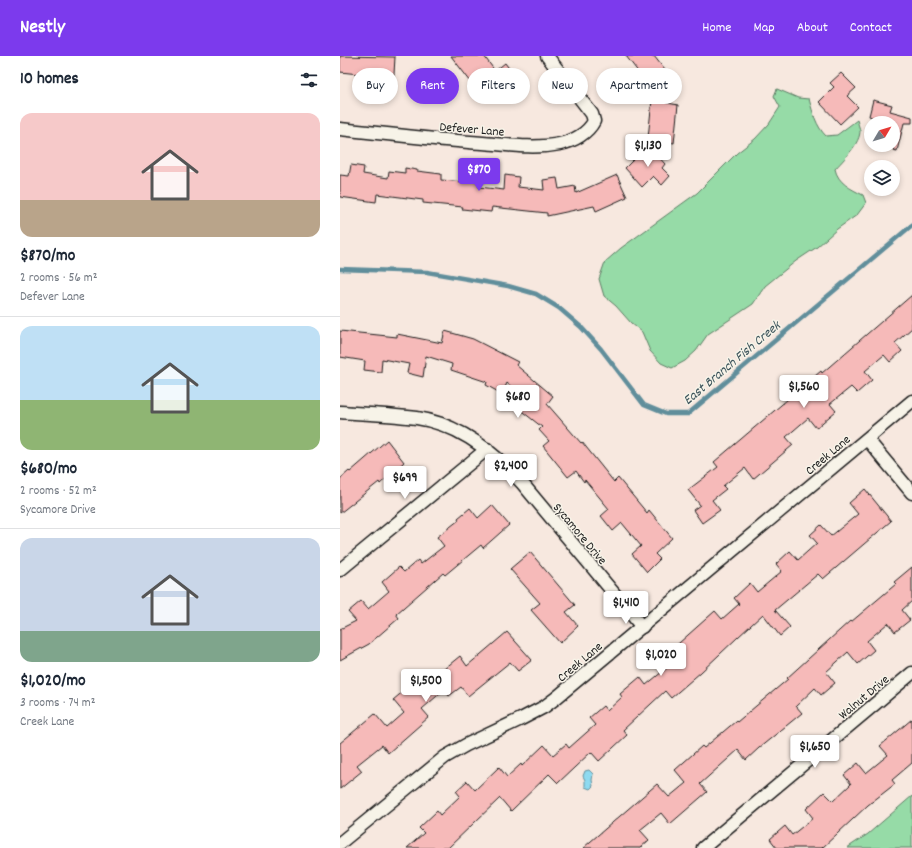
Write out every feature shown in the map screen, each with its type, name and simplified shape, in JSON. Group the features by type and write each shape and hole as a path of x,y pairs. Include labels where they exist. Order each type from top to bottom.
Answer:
{"street":[{"name":"Defever Lane","path":"340,129 502,145 561,144 580,136 588,130 594,121 588,107 547,56"},
{"name":"Creek Lane","path":"340,843 445,757 466,745 544,707 912,401"},
{"name":"Sycamore Drive","path":"340,412 417,418 432,421 455,430 487,450 522,482 642,627"},
{"path":"867,439 912,494"},
{"path":"340,570 487,450"},
{"name":"Walnut Drive","path":"703,848 912,673"}],"green space":[{"path":"777,89 798,98 809,99 817,124 826,136 837,135 857,120 860,130 858,140 855,146 835,169 842,182 863,195 866,203 857,215 765,286 753,304 708,334 696,351 685,361 672,368 661,363 650,351 642,332 604,296 599,279 605,262 621,248 697,193 737,153 755,139 769,124 780,107 774,96"},
{"path":"912,796 912,848 847,848 868,834"}],"water":[{"path":"589,770 593,774 593,786 590,789 585,787 585,780 583,776 585,771"}],"building":[{"path":"340,56 395,57 394,68 352,68 352,73 340,72"},
{"path":"451,56 484,56 493,68 467,68 467,77"},
{"path":"626,56 654,56 663,68 635,68"},
{"path":"505,63 509,68 499,68"},
{"path":"841,73 856,88 847,96 858,107 840,124 819,102 834,87 830,83"},
{"path":"873,100 892,105 890,111 912,117 912,123 904,123 900,139 900,116 869,116"},
{"path":"652,104 678,105 674,143 648,138"},
{"path":"648,145 665,164 662,168 670,176 662,185 653,176 642,187 625,168"},
{"path":"351,165 364,167 363,174 388,178 389,171 405,173 405,168 441,174 441,180 465,182 466,176 480,178 479,187 504,190 505,175 519,177 518,187 544,190 543,180 557,178 559,189 575,186 576,193 617,175 627,197 596,211 594,206 547,216 547,213 492,207 491,212 462,209 463,207 423,203 423,200 377,194 376,202 340,197 340,175 349,176"},
{"path":"912,295 912,328 895,343 902,351 890,362 884,355 865,371 872,380 857,393 851,387 830,404 836,411 816,428 808,418 786,437 793,445 753,479 745,468 723,486 726,489 712,500 720,510 702,523 693,510 700,505 688,490 718,467 714,462 821,371 822,373"},
{"path":"340,331 397,337 397,334 442,343 445,331 473,339 518,362 516,365 553,396 547,404 581,443 582,442 614,482 618,478 647,513 649,510 672,538 655,554 660,559 647,572 632,554 641,546 622,523 613,531 601,516 609,509 576,471 568,477 543,446 549,441 539,430 542,427 519,409 526,400 507,383 502,394 486,385 487,382 451,370 452,364 426,356 423,377 407,373 409,364 382,359 381,372 364,370 365,361 340,357"},
{"path":"387,440 404,462 380,484 379,482 340,513 340,479"},
{"path":"865,489 891,521 823,579 818,574 775,610 790,627 780,636 763,614 671,698 665,691 623,730 627,735 599,761 591,752 558,783 549,774 511,811 500,798 448,848 407,848 424,833 419,828 437,811 440,815 460,796 456,791 467,781 475,790 499,767 507,777 521,764 522,766 544,745 553,755 566,744 569,748 595,725 589,718 603,706 607,711 622,697 620,694 640,677 646,685 668,667 661,659 715,611 722,619 739,604 734,598 750,583 757,592 782,571 776,564 790,551 798,560 817,543 810,535 821,525 831,536 858,514 849,503"},
{"path":"492,505 509,525 483,548 481,545 445,575 443,573 396,614 399,618 369,644 340,660 340,629 356,621 348,612 361,601 368,609 389,591 382,582 399,567 404,572 418,560 421,564 444,546 437,537 459,520 458,518 470,508 478,518"},
{"path":"530,552 575,605 566,612 578,626 560,643 531,610 540,603 510,569"},
{"path":"912,567 912,601 902,610 910,620 895,632 888,623 867,641 874,650 858,664 848,652 826,672 835,683 821,695 815,688 796,706 802,713 746,760 738,750 700,784 707,792 670,824 661,813 640,830 649,840 640,848 583,848 657,784 669,797 686,783 675,770 702,746 704,748 788,679 787,678 850,621 851,622 896,584 894,582"},
{"path":"507,632 532,660 518,671 510,662 468,696 461,687 449,696 444,690 422,709 429,717 388,753 382,745 357,765 362,771 340,789 340,743 375,714 387,728 404,713 393,700 417,680 423,686 460,656 467,666"},
{"path":"912,719 912,763 892,780 895,784 868,805 822,848 777,848 770,839 785,826 792,835 813,818 806,809 824,792 833,801 851,784 844,775 858,763 866,773 888,755 880,746"}],"waterway":[{"name":"East Branch Fish Creek","path":"340,269 427,272 508,286 536,294 559,308 581,327 601,349 644,405 666,414 688,414 912,225"}]}
